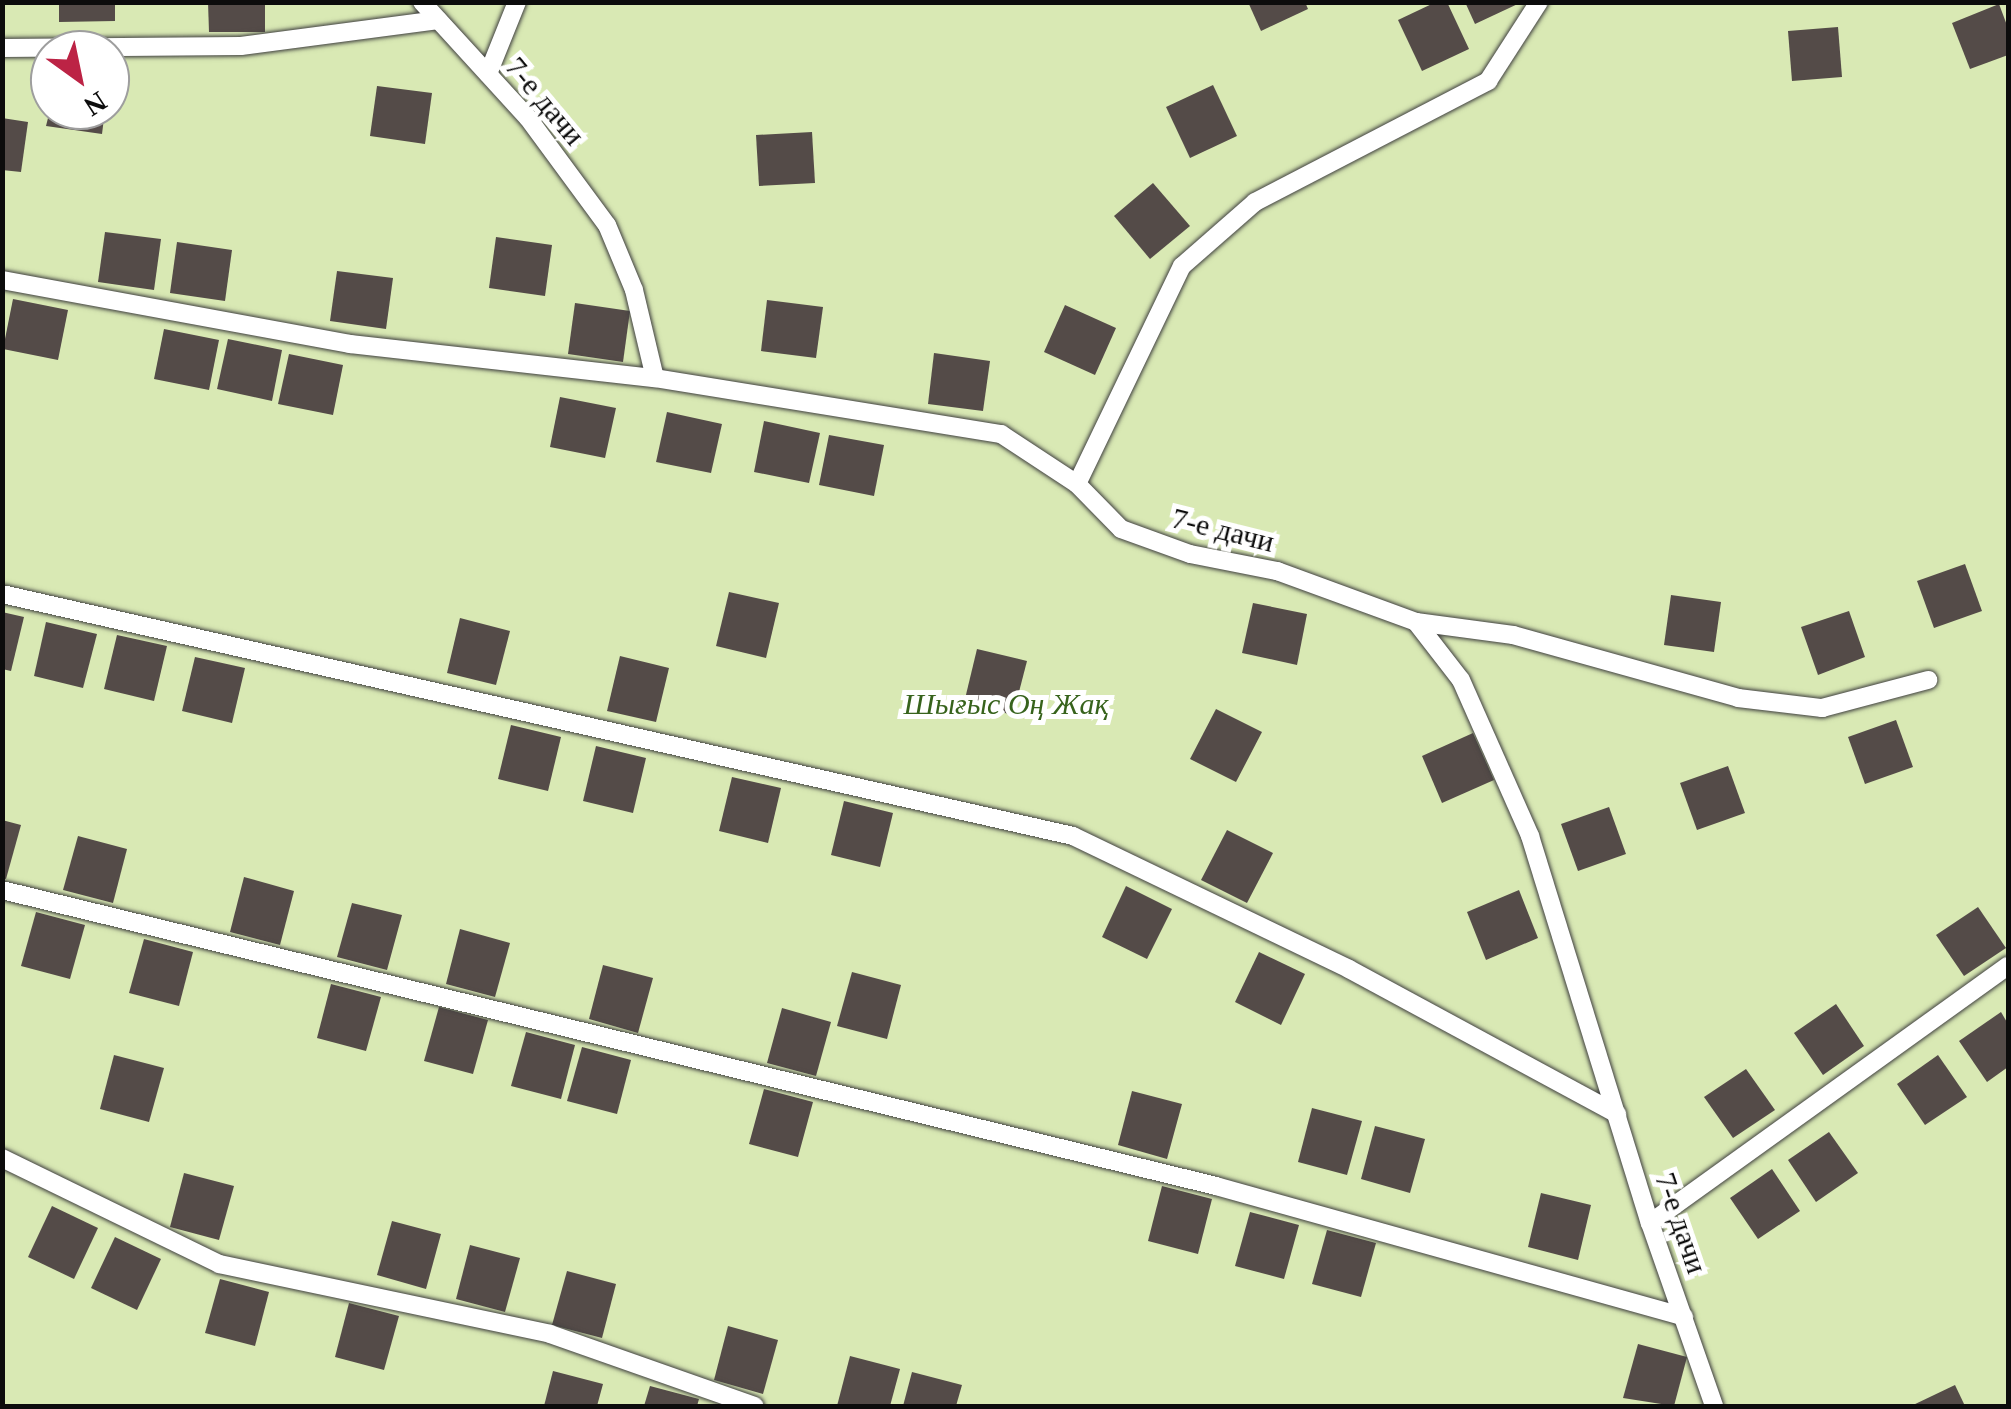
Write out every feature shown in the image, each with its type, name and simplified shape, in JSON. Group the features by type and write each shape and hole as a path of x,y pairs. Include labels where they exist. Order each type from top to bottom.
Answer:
{"lane":[{"name":"7-е дачи","path":"422,2 528,118 607,225 634,290 655,378 1000,434 1077,484 1121,529 1190,554 1278,572 1416,622 1461,680 1530,836 1650,1222 1714,1406"},
{"path":"488,74 517,2"},
{"path":"1077,484 1182,266 1255,202 1488,80 1539,2"},
{"path":"2,48 241,46 438,20"},
{"path":"2,280 350,344 655,378"},
{"path":"2,594 1073,836 1349,969 1616,1114"},
{"path":"1416,622 1513,634 1738,698 1822,708 1928,680"},
{"path":"2,890 1216,1186 1684,1316"},
{"path":"1650,1222 2008,966"},
{"path":"2,1158 219,1264 550,1334 754,1406"}],"green space":[{"name":"Шығыс Оң Жақ","path":"3,3 2008,3 2008,1406 3,1406"}],"building":[{"path":"59,2 115,2 115,21 59,22"},
{"path":"208,2 265,2 265,32 209,32"},
{"path":"1248,2 1305,2 1308,9 1261,31"},
{"path":"1436,2 1447,2 1469,49 1422,71 1398,20"},
{"path":"1465,2 1522,2 1475,24"},
{"path":"1999,4 2008,28 2008,55 1970,69 1952,23"},
{"path":"1838,27 1842,77 1792,81 1788,31"},
{"path":"1213,85 1237,136 1190,158 1166,107"},
{"path":"377,86 432,93 425,144 370,136"},
{"path":"2,118 28,122 21,172 2,170"},
{"path":"812,132 815,183 759,186 756,135"},
{"path":"1153,183 1190,226 1150,259 1114,216"},
{"path":"105,232 161,239 154,290 98,282"},
{"path":"496,237 552,245 545,296 489,288"},
{"path":"177,242 232,250 225,301 170,293"},
{"path":"337,271 393,278 386,329 330,321"},
{"path":"13,299 68,310 58,360 3,349"},
{"path":"767,300 823,307 816,358 761,351"},
{"path":"575,303 630,311 623,362 568,354"},
{"path":"1065,305 1116,328 1095,375 1044,352"},
{"path":"164,329 219,340 209,390 154,379"},
{"path":"228,339 282,350 272,401 217,389"},
{"path":"934,353 990,361 983,411 928,404"},
{"path":"289,354 343,365 333,415 278,404"},
{"path":"560,397 616,408 605,458 550,447"},
{"path":"667,412 722,424 711,473 656,462"},
{"path":"764,421 820,433 809,483 754,472"},
{"path":"829,435 884,445 874,496 819,485"},
{"path":"1965,564 1982,611 1934,628 1917,581"},
{"path":"729,592 779,603 766,658 716,646"},
{"path":"1671,595 1721,602 1714,652 1664,645"},
{"path":"1253,603 1307,614 1297,665 1242,653"},
{"path":"1849,611 1865,657 1818,675 1801,627"},
{"path":"2,612 24,617 11,671 2,669"},
{"path":"460,618 510,631 496,685 447,673"},
{"path":"46,622 97,634 83,688 34,676"},
{"path":"117,635 167,646 154,701 104,689"},
{"path":"977,649 1027,661 1013,715 964,703"},
{"path":"620,656 669,668 656,722 607,711"},
{"path":"195,657 245,668 232,723 182,711"},
{"path":"1216,709 1262,732 1236,782 1190,759"},
{"path":"1896,720 1913,767 1865,784 1848,737"},
{"path":"511,725 561,737 548,791 498,779"},
{"path":"1473,733 1494,780 1442,803 1422,756"},
{"path":"596,746 646,758 633,813 583,801"},
{"path":"1728,766 1745,813 1697,830 1680,783"},
{"path":"732,777 781,788 768,843 719,831"},
{"path":"844,801 893,813 880,867 831,855"},
{"path":"1609,807 1626,854 1578,871 1561,824"},
{"path":"2,820 21,825 6,879 2,878"},
{"path":"1227,830 1273,853 1247,903 1201,880"},
{"path":"78,836 127,849 113,903 63,890"},
{"path":"244,877 294,891 280,945 230,932"},
{"path":"1126,886 1172,909 1147,959 1102,937"},
{"path":"1519,890 1538,938 1486,960 1467,912"},
{"path":"352,903 402,915 387,970 337,957"},
{"path":"1978,907 2006,948 1964,976 1936,935"},
{"path":"36,912 85,925 70,979 21,966"},
{"path":"460,929 510,943 495,997 446,984"},
{"path":"144,939 193,952 179,1006 129,993"},
{"path":"1259,952 1305,974 1281,1025 1235,1002"},
{"path":"603,965 653,978 638,1033 589,1019"},
{"path":"852,972 901,985 887,1039 837,1026"},
{"path":"331,984 381,997 366,1051 317,1038"},
{"path":"1836,1004 1864,1046 1823,1075 1794,1033"},
{"path":"439,1007 488,1020 473,1074 424,1061"},
{"path":"782,1008 831,1022 816,1076 767,1063"},
{"path":"2001,1012 2008,1024 2008,1067 1987,1082 1959,1041"},
{"path":"526,1032 575,1045 561,1099 511,1086"},
{"path":"582,1047 631,1060 617,1114 567,1101"},
{"path":"114,1055 164,1068 149,1122 100,1109"},
{"path":"1938,1055 1967,1097 1925,1125 1897,1084"},
{"path":"1746,1069 1775,1110 1733,1138 1704,1097"},
{"path":"764,1089 813,1102 798,1157 749,1144"},
{"path":"1132,1091 1182,1104 1167,1159 1118,1145"},
{"path":"1312,1108 1362,1121 1347,1175 1298,1162"},
{"path":"1375,1126 1425,1139 1410,1193 1361,1179"},
{"path":"1829,1132 1858,1173 1816,1202 1788,1160"},
{"path":"1772,1169 1800,1211 1758,1239 1730,1198"},
{"path":"184,1173 234,1186 219,1240 170,1227"},
{"path":"1162,1186 1212,1199 1198,1254 1148,1241"},
{"path":"1541,1193 1591,1205 1578,1260 1528,1247"},
{"path":"52,1206 98,1228 74,1279 28,1257"},
{"path":"1250,1212 1299,1225 1284,1279 1235,1266"},
{"path":"392,1221 441,1234 426,1289 377,1275"},
{"path":"1327,1230 1376,1243 1361,1297 1312,1284"},
{"path":"115,1237 161,1259 137,1310 91,1288"},
{"path":"470,1245 520,1258 505,1312 456,1299"},
{"path":"567,1271 616,1284 602,1338 552,1325"},
{"path":"220,1279 269,1292 255,1346 205,1333"},
{"path":"349,1303 399,1316 384,1370 335,1357"},
{"path":"728,1326 778,1340 763,1394 714,1380"},
{"path":"1638,1344 1687,1357 1674,1406 1623,1398"},
{"path":"850,1356 900,1369 890,1406 837,1406"},
{"path":"553,1371 603,1384 597,1406 544,1406"},
{"path":"912,1372 962,1385 956,1406 903,1406"},
{"path":"1955,1385 1965,1406 1911,1406"},
{"path":"650,1386 699,1399 697,1406 644,1406"}]}
